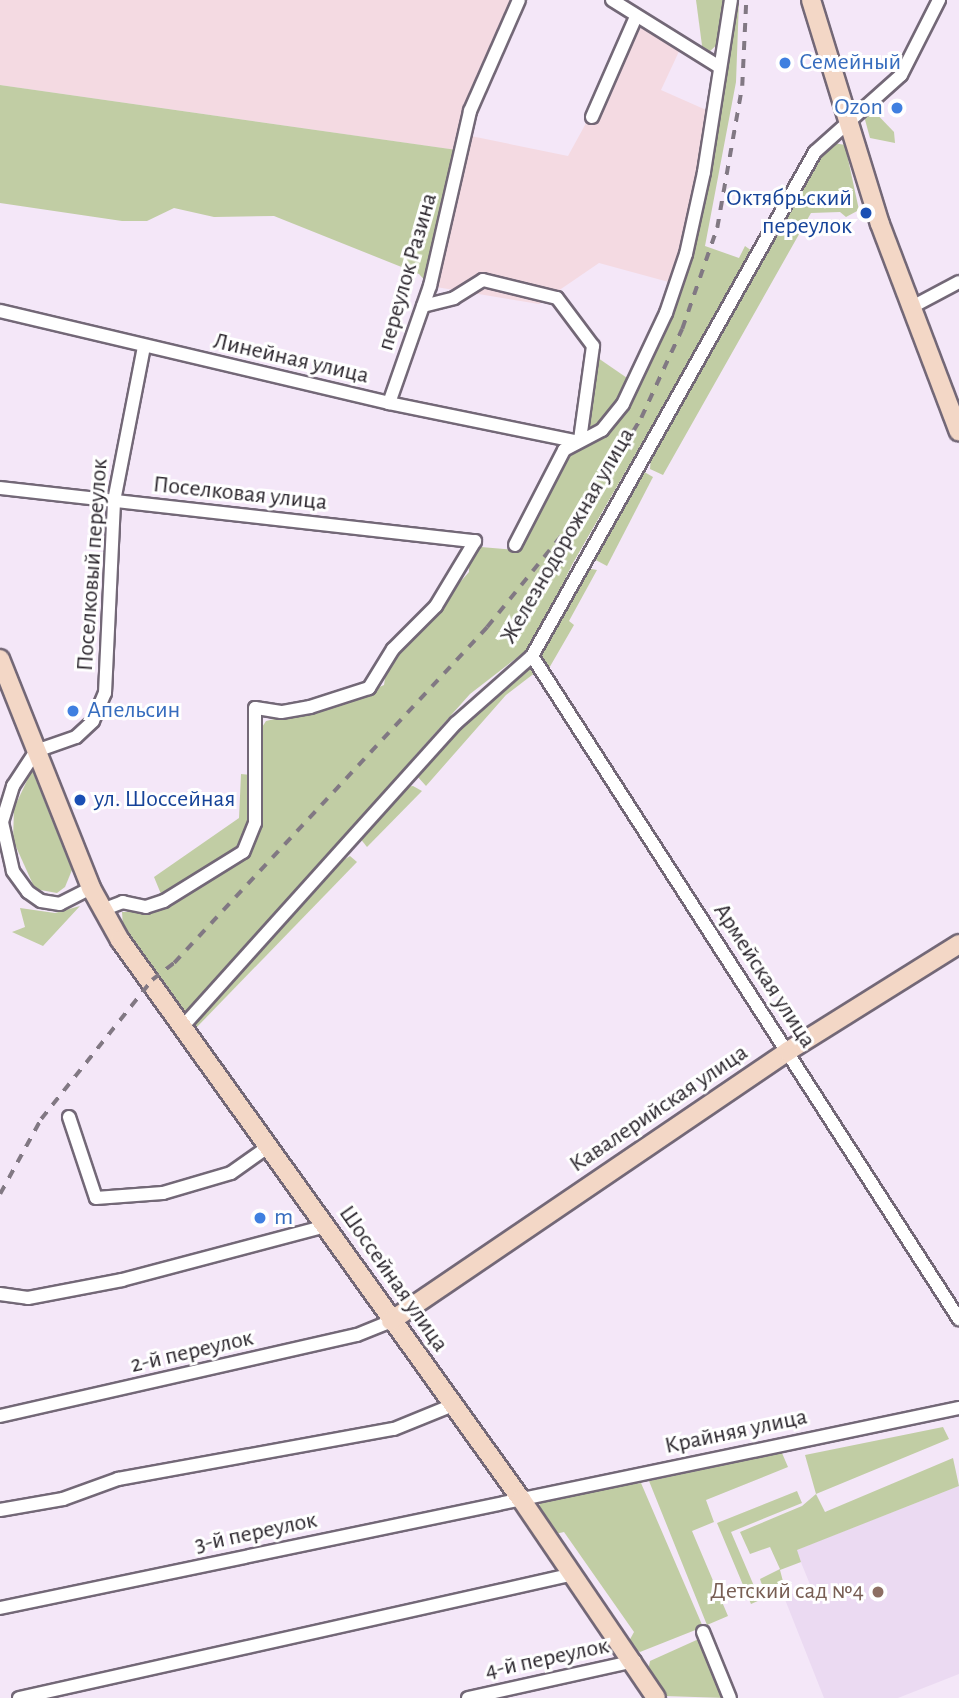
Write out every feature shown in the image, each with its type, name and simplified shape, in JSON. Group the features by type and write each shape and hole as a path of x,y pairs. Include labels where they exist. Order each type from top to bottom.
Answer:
{"main road":[{"path":"811,0 880,224 959,432"},
{"name":"Шоссейная улица","path":"0,659 102,910 327,1226 391,1321 522,1499 635,1661 656,1698"},
{"name":"Кавалерийская улица","path":"391,1321 788,1051 959,944"}],"street":[{"name":"переулок Разина","path":"389,403 423,306 464,151 470,111 519,0"},
{"path":"612,0 718,66"},
{"name":"Железнодорожная улица","path":"515,545 555,464 577,440 602,430 623,404 666,313 686,254 702,184 718,66 728,42 731,0"},
{"path":"849,119 901,75 939,0"},
{"path":"592,117 636,17"},
{"name":"Железнодорожная улица","path":"184,1025 456,723 532,656 815,152 849,119"},
{"path":"423,306 454,298 483,280 557,299 593,346 577,440"},
{"path":"912,307 959,282"},
{"name":"Линейная улица","path":"0,311 389,403 577,440"},
{"name":"Поселковый переулок","path":"36,751 76,737 93,721 105,693 114,501 144,346"},
{"name":"Поселковая улица","path":"0,488 475,541 436,606 393,649 369,688 300,709 281,712 256,708 255,823 243,852 164,901 146,907 123,902 102,910"},
{"name":"Армейская улица","path":"532,656 959,1319"},
{"path":"36,751 13,786 2,822 13,871 41,901 60,904 91,888"},
{"path":"69,1117 96,1198 163,1193 231,1173 269,1146"},
{"path":"0,1294 29,1298 122,1280 327,1226"},
{"name":"2-й переулок","path":"0,1416 344,1338 391,1321"},
{"path":"0,1510 63,1499 118,1479 394,1429 453,1405"},
{"name":"Крайняя улица","path":"522,1499 959,1408"},
{"name":"3-й переулок","path":"0,1608 522,1499"},
{"path":"19,1698 574,1574"},
{"path":"703,1632 730,1698"},
{"name":"4-й переулок","path":"468,1698 635,1661"}],"shaded area":[{"path":"0,0 519,0 466,135 568,156 642,21 682,45 661,90 713,113 676,284 599,263 539,304 430,286 463,151 0,85"},
{"name":"Детский сад №4","path":"959,1486 959,1674 898,1698 824,1698 784,1597 811,1587 796,1550"}],"green space":[{"path":"696,0 724,0 722,40 708,53 703,53"},
{"path":"733,0 739,0 736,82 705,246 739,258 745,246 752,251 573,563 532,646 470,694 411,760 410,768 402,777 399,775 183,1015 123,927 122,912 158,911 247,852 258,829 259,732 266,721 345,702 384,685 387,665 469,572 469,562 481,547 516,550 568,450 618,418 699,224 726,77"},
{"path":"0,85 464,151 430,286 419,274 274,216 214,217 174,208 147,221 122,221 0,203"},
{"path":"870,107 894,132 895,143 870,138 864,116"},
{"path":"834,143 845,145 859,210 846,217 840,212 811,213 663,475 650,469 651,456 825,148"},
{"path":"598,358 630,380 613,410 589,429"},
{"path":"641,470 653,477 607,566 592,558"},
{"path":"586,568 597,570 569,621 574,625 548,670 540,652"},
{"path":"529,666 536,672 506,695 426,786 417,776 461,725"},
{"path":"32,770 72,870 65,887 57,893 35,889 13,840 14,808"},
{"path":"241,774 251,775 249,839 245,847 165,896 161,894 154,877 239,818"},
{"path":"413,786 422,791 367,847 359,837 405,787"},
{"path":"350,856 357,862 195,1029 195,1020 337,864"},
{"path":"80,906 43,946 12,932 25,927 20,908 55,913"},
{"path":"943,1427 949,1439 816,1494 805,1455"},
{"path":"782,1453 788,1467 706,1500 714,1522 692,1531 728,1616 707,1625 649,1481"},
{"path":"953,1458 959,1486 797,1550 801,1562 780,1570 785,1589 777,1597 766,1597 760,1579 780,1569 770,1547 750,1554 740,1532 802,1506 816,1494 825,1512"},
{"path":"641,1483 703,1627 640,1652 628,1643 634,1632 564,1532 555,1534 536,1509 546,1497"},
{"path":"797,1491 802,1503 731,1532 760,1600 751,1604 717,1523"},
{"path":"701,1638 726,1698 664,1696 648,1671 650,1661"}],"railway":[{"path":"0,1194 41,1119 152,980 174,963 487,627 596,493 641,418 682,329 717,228 742,86 746,0"}],"place":[{"name":"Семейный","path":"785,63"},
{"name":"Ozon","path":"897,108"},
{"name":"Октябрьский переулок","path":"866,213"},
{"name":"Апельсин","path":"73,711"},
{"name":"ул. Шоссейная","path":"80,800"},
{"name":"m","path":"260,1218"},
{"name":"Детский сад №4","path":"878,1592"}]}
